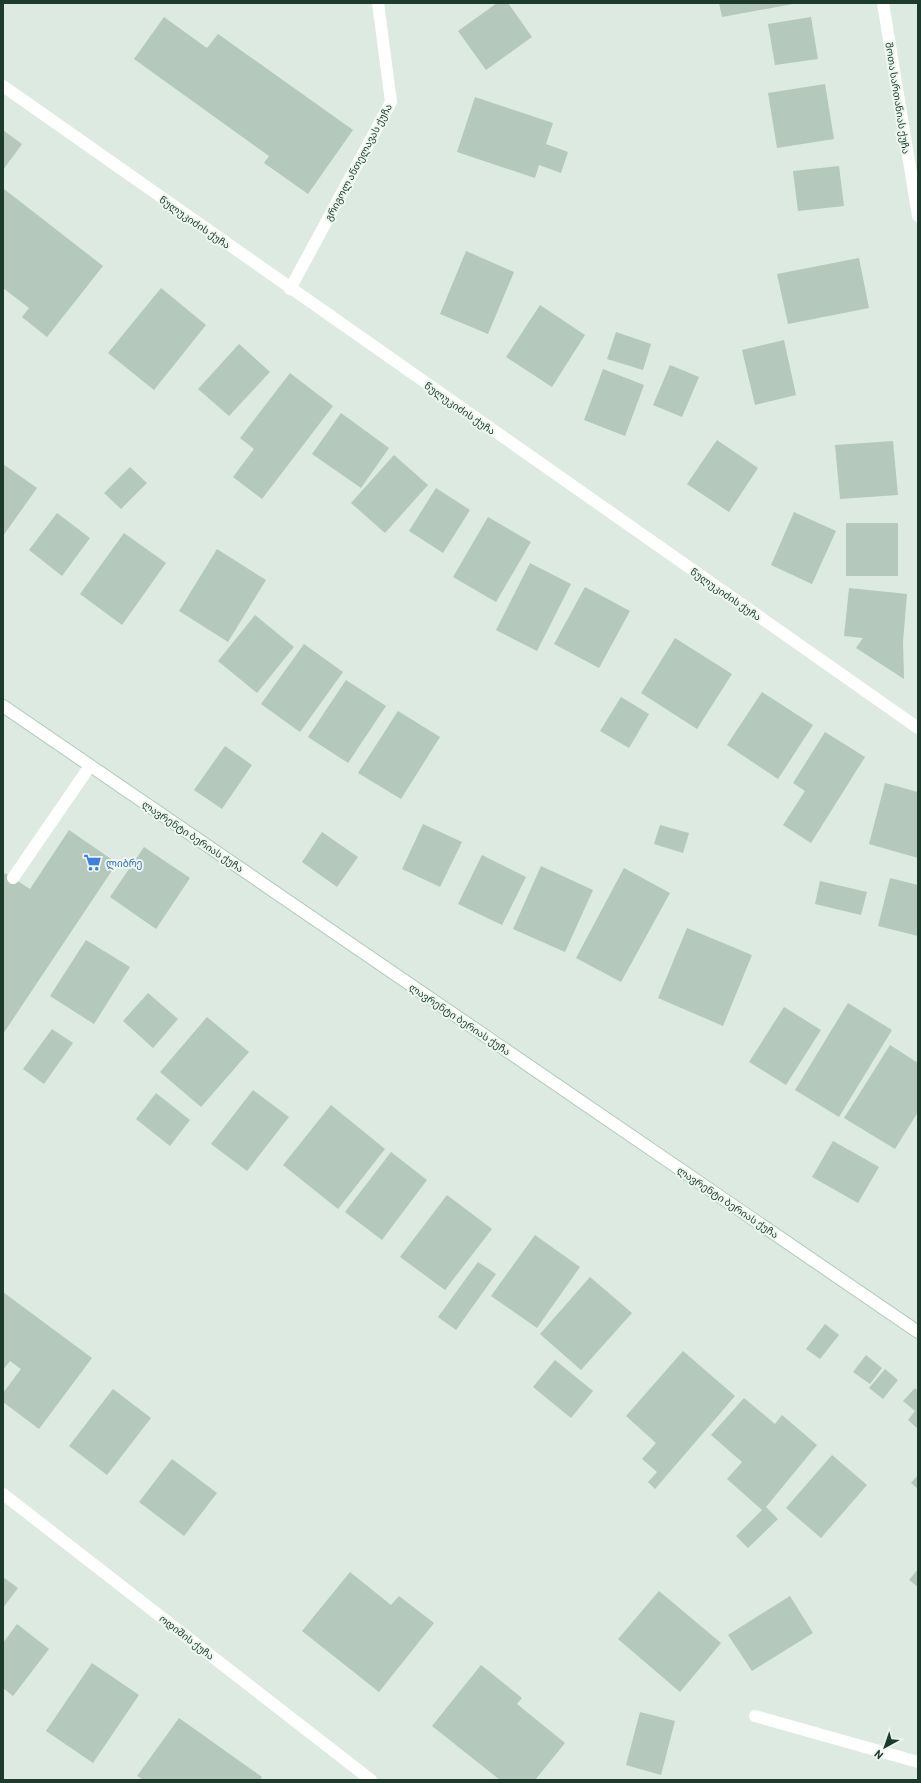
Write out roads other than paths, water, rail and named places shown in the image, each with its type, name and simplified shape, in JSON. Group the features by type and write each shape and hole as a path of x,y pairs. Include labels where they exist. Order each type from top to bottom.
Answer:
{"street":[{"name":"გრიგოლ ანთელავას ქუჩა","path":"290,289 390,102 378,3"},
{"name":"შოთა სართანიას ქუჩა","path":"883,3 918,216"},
{"name":"წულუკიძის ქუჩა","path":"3,86 290,289 918,728"},
{"name":"ლავრენტი ბერიას ქუჩა","path":"3,706 918,1332"},
{"path":"13,878 90,766"},
{"name":"ოდიშის ქუჩა","path":"3,1494 371,1780"},
{"path":"755,1716 918,1762"}],"place":[{"name":"ლიბრე","path":"93,863"}]}
